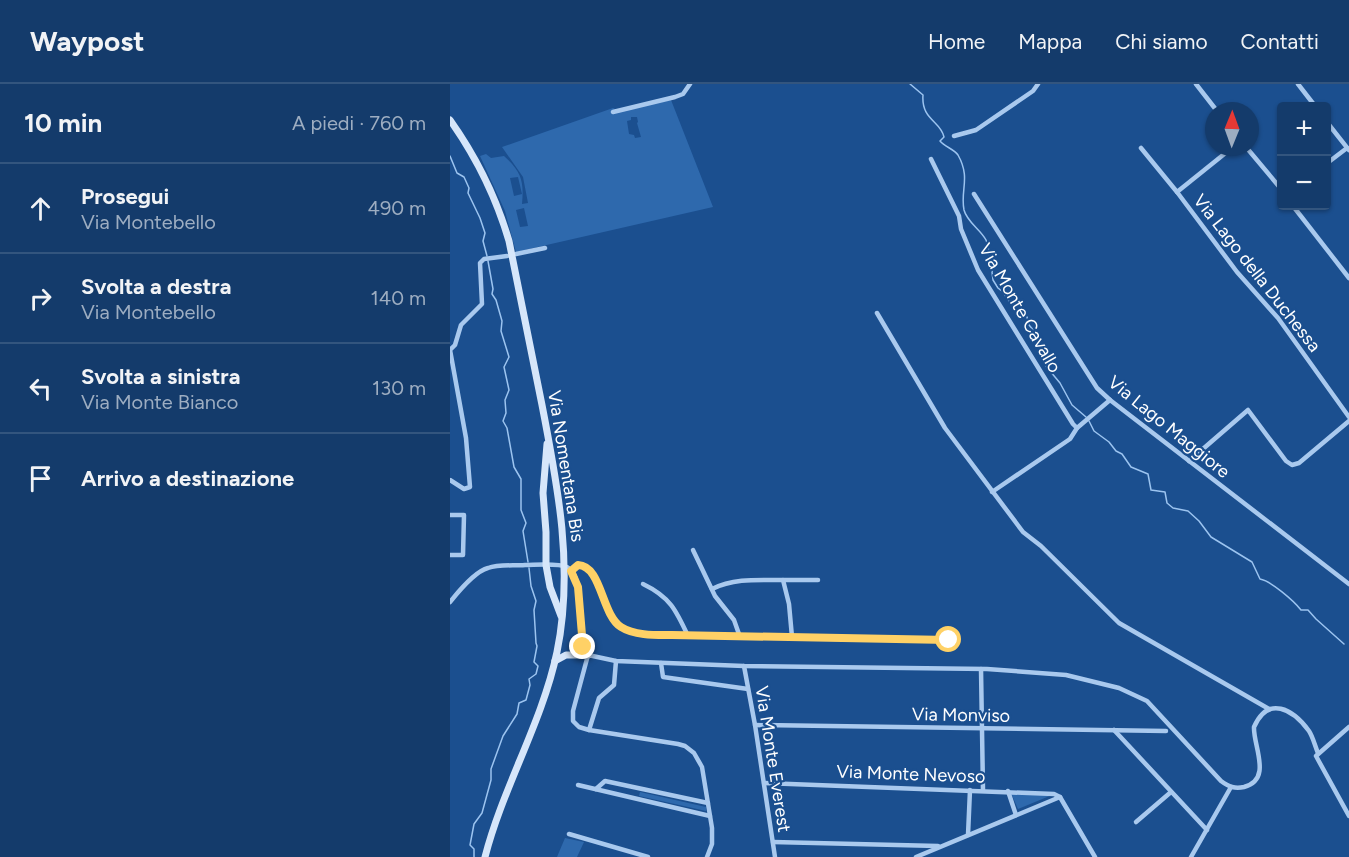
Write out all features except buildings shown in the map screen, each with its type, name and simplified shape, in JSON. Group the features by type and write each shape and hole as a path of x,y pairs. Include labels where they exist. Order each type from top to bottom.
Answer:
{"main road":[{"name":"Via Nomentana Bis","path":"450,120 485,176 502,218 511,251 558,491 564,556 562,623 555,661 544,698 492,829 485,857"},
{"path":"548,435 543,493 546,565 562,623"},
{"path":"559,638 573,654"},
{"path":"555,661 566,655 588,655"}],"street":[{"path":"613,112 675,97 683,94 690,84"},
{"path":"954,136 976,130 1033,91 1038,84"},
{"path":"1196,84 1210,102"},
{"path":"1298,84 1313,102"},
{"path":"1331,127 1348,149 1331,161"},
{"name":"Via Lago della Duchessa","path":"1141,148 1237,272 1278,318 1349,419"},
{"path":"1177,192 1222,156"},
{"path":"1253,156 1277,185"},
{"name":"Via Monte Cavallo","path":"931,159 959,218 978,270 1077,428"},
{"name":"Via Lago Maggiore","path":"975,194 1090,378 1110,400 1349,584"},
{"path":"1296,210 1349,278"},
{"path":"516,254 545,248"},
{"path":"450,480 465,490 470,486 466,438 450,353 461,325 482,304 480,263 484,260 507,256"},
{"path":"877,313 945,428 1021,530 1041,546 1115,621 1269,709"},
{"path":"992,492 1070,439 1077,428 1110,400"},
{"path":"1189,461 1248,410 1286,461 1292,465 1299,463 1349,419"},
{"path":"450,515 464,515 464,555 450,555"},
{"path":"693,550 712,589 735,620 740,637"},
{"path":"450,602 461,589 486,568 546,565 563,566 571,571 578,587 583,645 588,655 573,718 576,725 589,730 678,744 696,755 702,767 713,841 707,857"},
{"path":"571,571 578,565 589,568 609,613 623,628 648,634 950,640"},
{"path":"712,589 741,580 818,580"},
{"path":"783,580 789,604 792,638"},
{"path":"643,584 661,594 672,605 688,636"},
{"path":"588,655 616,661 661,663 981,669 1060,674 1107,684 1136,694 1150,704 1221,781 1232,787 1250,784 1259,773 1260,764 1254,727 1269,709 1283,708 1310,732 1318,753 1317,759 1349,816"},
{"path":"589,730 599,698 614,684 616,661"},
{"path":"661,663 663,677 748,689"},
{"name":"Via Monte Everest","path":"744,666 775,857"},
{"path":"981,669 983,790"},
{"name":"Via Monviso","path":"755,725 1166,731"},
{"path":"1318,753 1349,727"},
{"path":"1114,730 1207,830"},
{"path":"596,789 605,781 708,803"},
{"name":"Via Monte Nevoso","path":"764,783 1008,791 1058,796"},
{"path":"578,785 710,816"},
{"path":"1191,857 1232,787"},
{"path":"968,835 970,790"},
{"path":"1008,791 1016,815"},
{"path":"1136,822 1171,792"},
{"path":"916,857 1058,796 1095,857"},
{"path":"569,834 648,857"},
{"path":"773,842 941,846"}],"shaded area":[{"path":"671,100 713,207 516,252 505,211 480,156 486,154 491,158 504,156 518,172 523,189 522,204 528,203 523,177 502,147 613,108 619,111","holes":["631,117 637,117 641,137 635,138 634,135 629,134 627,121 631,120","518,177 522,194 514,196 510,178","524,208 528,226 520,227 516,210"]},
{"path":"640,792 706,807 706,811 639,796"},
{"path":"1011,793 1052,795 1018,809"},
{"path":"565,838 584,842 577,857 557,857"}],"waterway":[{"path":"910,84 923,95 925,110 944,137 940,141 956,153 962,163 965,177 964,210 986,240 993,267 993,280 1012,306 1027,317 1029,325 1035,332 1036,343 1045,365 1060,383 1072,405 1086,417"},
{"path":"450,156 457,173 464,177 469,188 468,193 485,233 483,241 487,256"},
{"path":"488,261 492,294 502,321 501,331 509,357 504,367 509,390 505,400 506,413 503,421 507,428 514,467 521,479 521,510 526,523 523,531 528,562"},
{"path":"1089,421 1094,431 1122,454 1131,467 1148,474 1151,490 1165,492 1167,503 1173,508 1188,511 1211,537 1252,562 1260,579 1282,592 1301,610 1308,610 1344,644"},
{"path":"474,857 474,849 470,845 474,824 482,813 491,780 491,769 503,736 517,714 519,703 526,700 530,685 529,679 536,674 538,666 534,662 537,646 534,610 536,601 529,568"}],"route":[{"path":"583,647 578,587 571,571 578,565 586,566 593,574 615,622 632,631 672,635 949,640"}]}
